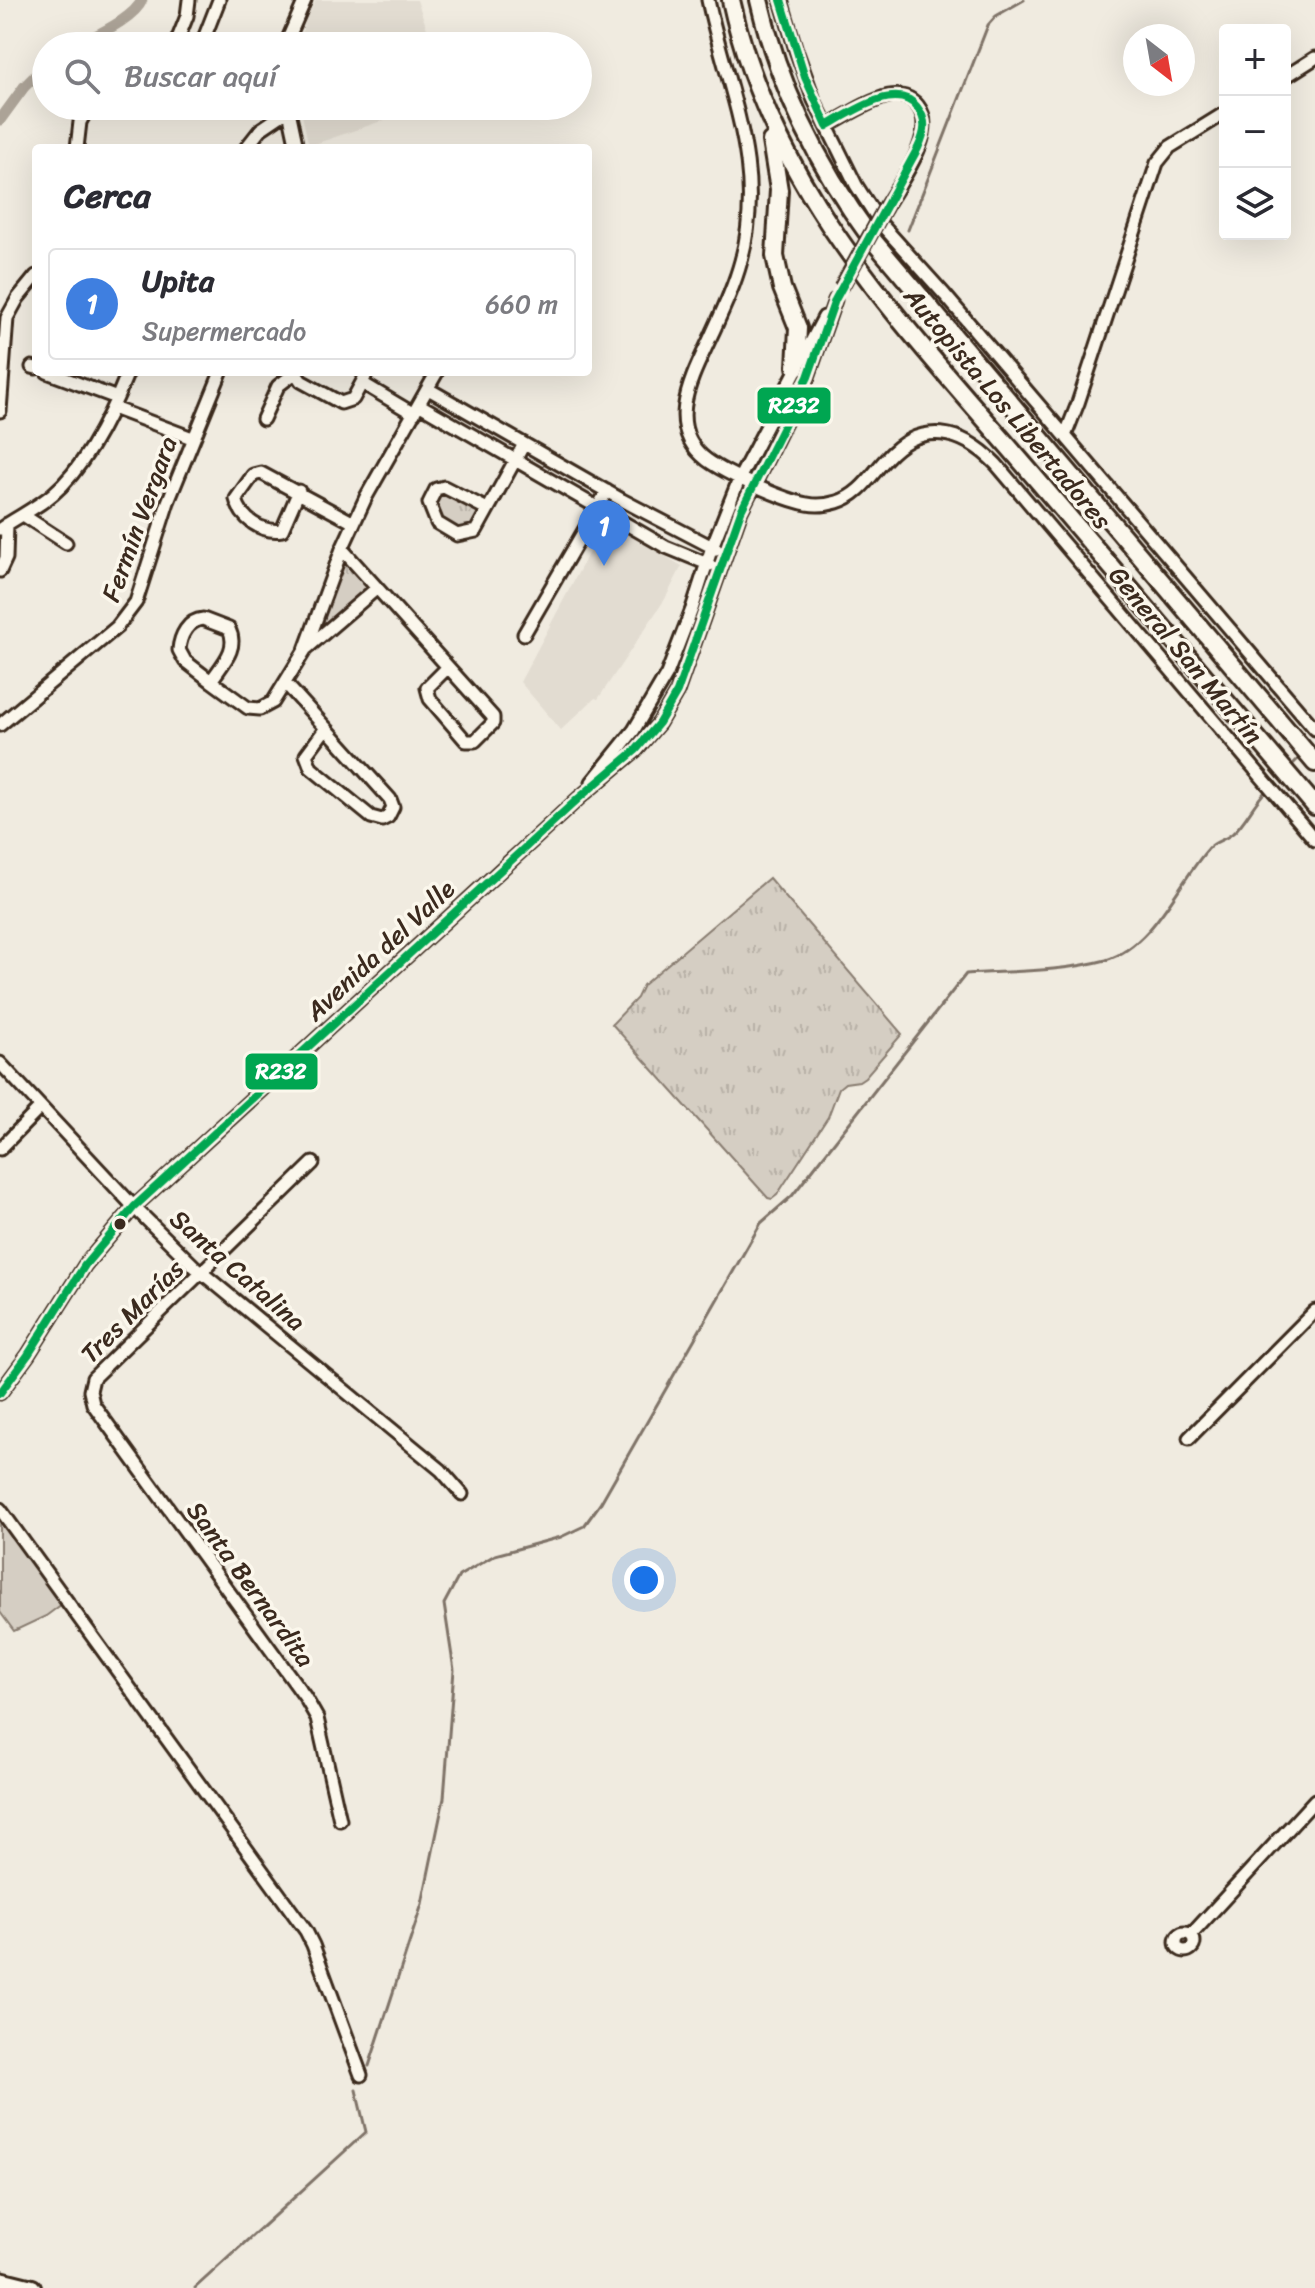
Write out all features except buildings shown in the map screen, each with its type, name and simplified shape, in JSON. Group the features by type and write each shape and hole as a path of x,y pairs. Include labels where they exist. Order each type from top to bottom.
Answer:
{"highway":[{"name":"Autopista Los Libertadores","path":"731,0 755,86 799,179 861,270 1312,803"},
{"name":"Autopista Los Libertadores","path":"759,0 774,57 797,116 828,176 862,227 917,296 1315,763"},
{"path":"755,86 778,175 775,256 782,288 798,328 796,367"},
{"path":"0,2280 32,2288"}],"street":[{"path":"181,32 189,0"},
{"path":"206,32 219,0"},
{"path":"291,32 305,0"},
{"name":"General San Martín","path":"708,0 746,145 749,206 741,263 728,300 687,389 683,420 689,439 700,454 715,465 755,484 801,503 829,504 858,491 888,456 910,439 939,433 967,440 996,464 1315,840"},
{"name":"General San Martín","path":"781,0 800,63 827,126 863,198 881,224 1311,725"},
{"path":"1291,73 1315,58"},
{"name":"Avenida del Valle","path":"579,798 634,730 659,689 683,637 706,563 740,477 796,367 922,141 925,126 919,107 907,98 887,97 827,126"},
{"path":"1065,436 1157,163 1170,147 1219,117"},
{"path":"77,144 81,120"},
{"path":"249,144 270,120"},
{"path":"286,120 295,144"},
{"path":"0,411 7,318 32,281"},
{"name":"Avenida del Valle","path":"0,1393 85,1265 134,1207 579,798 636,750 669,708 685,676 741,511 808,377 835,300"},
{"path":"56,376 192,438"},
{"path":"0,571 6,558 4,526 51,496 69,477 115,403 126,376"},
{"name":"Fermín Vergara","path":"0,725 129,614 136,602 192,438 219,376"},
{"path":"263,419 278,386 290,376"},
{"path":"298,376 301,381 341,403 353,399 362,378 516,460 666,547 720,572"},
{"path":"211,681 234,645 233,638 229,629 218,623 196,620 188,625 179,650 185,661 237,702 248,708 260,709 273,702 305,650 354,523 435,376"},
{"path":"430,390 607,491 726,553"},
{"path":"487,509 444,487 436,489 429,503 437,523 457,535 476,531 524,444"},
{"path":"299,491 282,530 273,532 243,516 236,499 253,475 261,473 299,491 354,523"},
{"path":"524,634 607,491"},
{"path":"23,515 66,543"},
{"path":"342,549 493,717 493,723 475,741 466,741 430,699 427,688 448,667"},
{"path":"305,650 377,588"},
{"path":"286,684 326,728 390,799 393,807 388,817 382,820 371,817 311,768 306,755 326,728"},
{"name":"Santa Catalina","path":"0,1063 134,1207 201,1272 441,1470 462,1494"},
{"path":"0,1149 41,1107"},
{"name":"Tres Marías","path":"90,1391 93,1378 313,1163"},
{"path":"1189,1438 1315,1311"},
{"name":"Santa Bernardita","path":"90,1391 93,1404 305,1697 317,1718 340,1820"},
{"path":"0,1509 306,1931 361,2075"},
{"path":"1191,1935 1315,1800"}],"shaded area":[{"path":"316,0 417,0 428,32 302,32"},
{"path":"303,120 384,120 315,144 309,144"},
{"path":"605,522 682,566 665,599 598,699 595,698 561,730 520,682"}],"green space":[{"path":"444,491 479,510 471,527 458,531 441,521 433,508 437,493"},
{"path":"345,559 371,588 316,634"},
{"path":"769,878 902,1034 865,1077 839,1088 828,1117 772,1199 612,1024 637,998 643,985"},
{"path":"0,1519 62,1604 46,1616 14,1631 0,1612"}],"waterway":[{"path":"103,32 131,14 142,0"},
{"path":"908,230 988,25 996,16 1024,0"},
{"path":"0,120 32,79"},
{"path":"1289,768 1301,756"},
{"path":"369,2066 422,1904 444,1798 454,1670 444,1604 459,1576 495,1555 561,1537 584,1526 600,1504 761,1223 792,1196 966,974 1072,967 1123,953 1151,928 1208,849 1237,829 1267,790"},
{"path":"195,2288 366,2132 356,2090"}],"transit line":[{"name":"R232","path":"781,0 805,77 827,126"},
{"name":"R232","path":"0,1393 85,1265 134,1207 579,798 636,750 659,723 677,692 741,511 808,377 835,300 918,148 924,127 917,107 898,97 873,102 827,126"}],"place":[{"name":"Upita","path":"604,566"}]}
